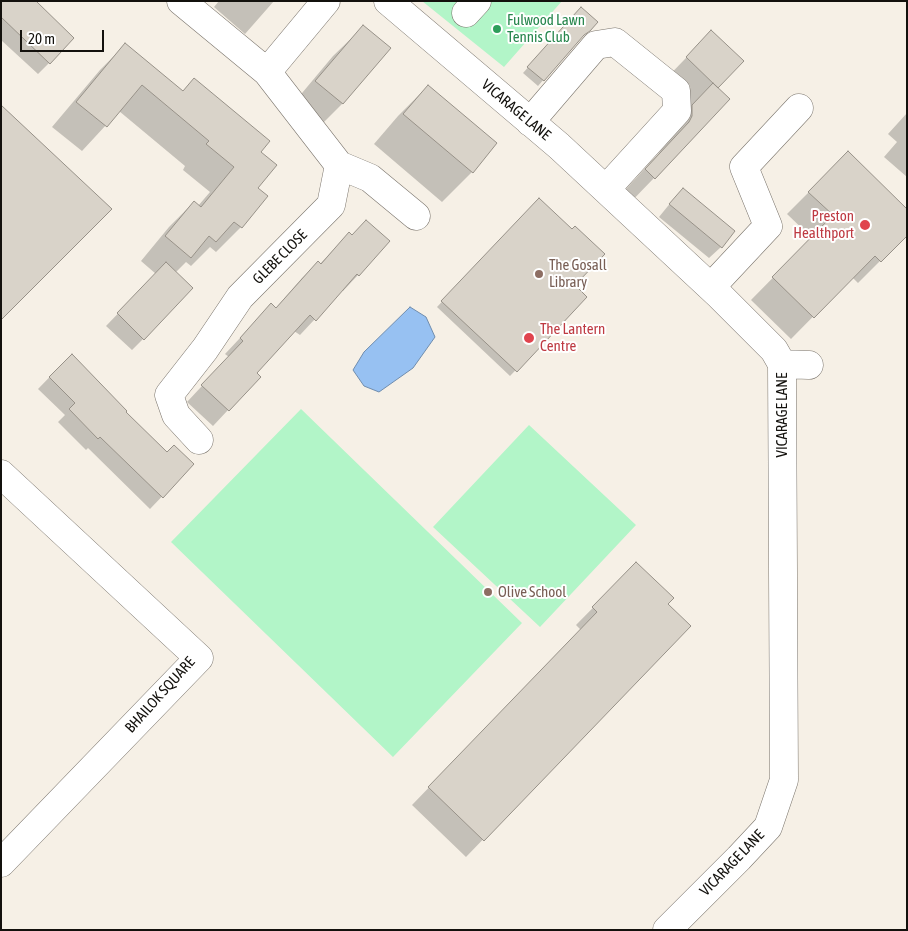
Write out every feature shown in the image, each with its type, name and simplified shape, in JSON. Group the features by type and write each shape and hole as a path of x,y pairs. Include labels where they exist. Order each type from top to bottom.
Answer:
{"street":[{"path":"181,1 267,72 339,165 370,178 416,216"},
{"path":"267,72 326,1"},
{"name":"VICARAGE LANE","path":"388,1 559,146 606,189 711,287 774,350 782,364 784,780 768,827 667,930"},
{"path":"530,122 596,45 615,42 676,92 677,112 606,189"},
{"path":"711,287 768,226 744,166 799,108"},
{"name":"GLEBE CLOSE","path":"199,440 176,415 169,395 205,349 240,297 331,205 339,165"},
{"path":"782,364 810,365"},
{"name":"BHAILOK SQUARE","path":"1,474 199,658 1,863"}],"green space":[{"name":"Fulwood Lawn Tennis Club","path":"422,1 562,1 504,67"},
{"path":"301,409 522,623 393,757 171,542"},
{"path":"529,425 636,525 540,627 433,527"}],"water":[{"path":"410,307 426,317 435,337 413,368 379,392 364,386 353,370 364,352"}],"building":[{"path":"1,1 36,1 74,38 50,64 1,17"},
{"path":"581,7 598,22 584,35 544,81 527,67"},
{"path":"363,25 391,48 343,104 315,81"},
{"path":"711,30 744,61 718,88 686,57"},
{"path":"125,43 183,91 194,78 270,141 261,152 277,165 258,188 268,196 242,228 234,222 216,242 209,236 191,258 165,236 194,201 201,207 234,167 206,144 209,141 142,85 107,127 76,102"},
{"path":"713,83 730,99 655,179 645,169 689,122 692,116 692,105"},
{"path":"428,85 497,143 473,173 403,114"},
{"path":"1,105 112,209 1,320"},
{"name":"Preston Healthport","path":"848,151 907,209 907,236 881,262 875,256 814,318 772,277 833,215 808,192"},
{"path":"683,188 735,231 722,248 669,204"},
{"path":"539,198 572,229 575,226 605,254 575,285 587,297 517,372 441,301"},
{"path":"366,220 390,241 359,276 357,274 316,321 310,315 257,373 261,377 229,411 201,385 243,341 240,338 271,303 276,308 318,261 321,264 349,232 352,235"},
{"path":"166,262 193,288 144,340 117,313"},
{"path":"72,354 126,412 167,452 174,445 194,464 163,498 100,437 98,439 69,409 75,403 49,377"},
{"path":"636,562 674,598 668,604 691,626 484,841 428,787 597,612 592,607"}],"place":[{"name":"Fulwood Lawn Tennis Club","path":"497,29"},
{"name":"Preston Healthport","path":"865,225"},
{"name":"The Gosall Library","path":"539,274"},
{"name":"The Lantern Centre","path":"529,338"},
{"name":"Olive School","path":"488,592"}]}
